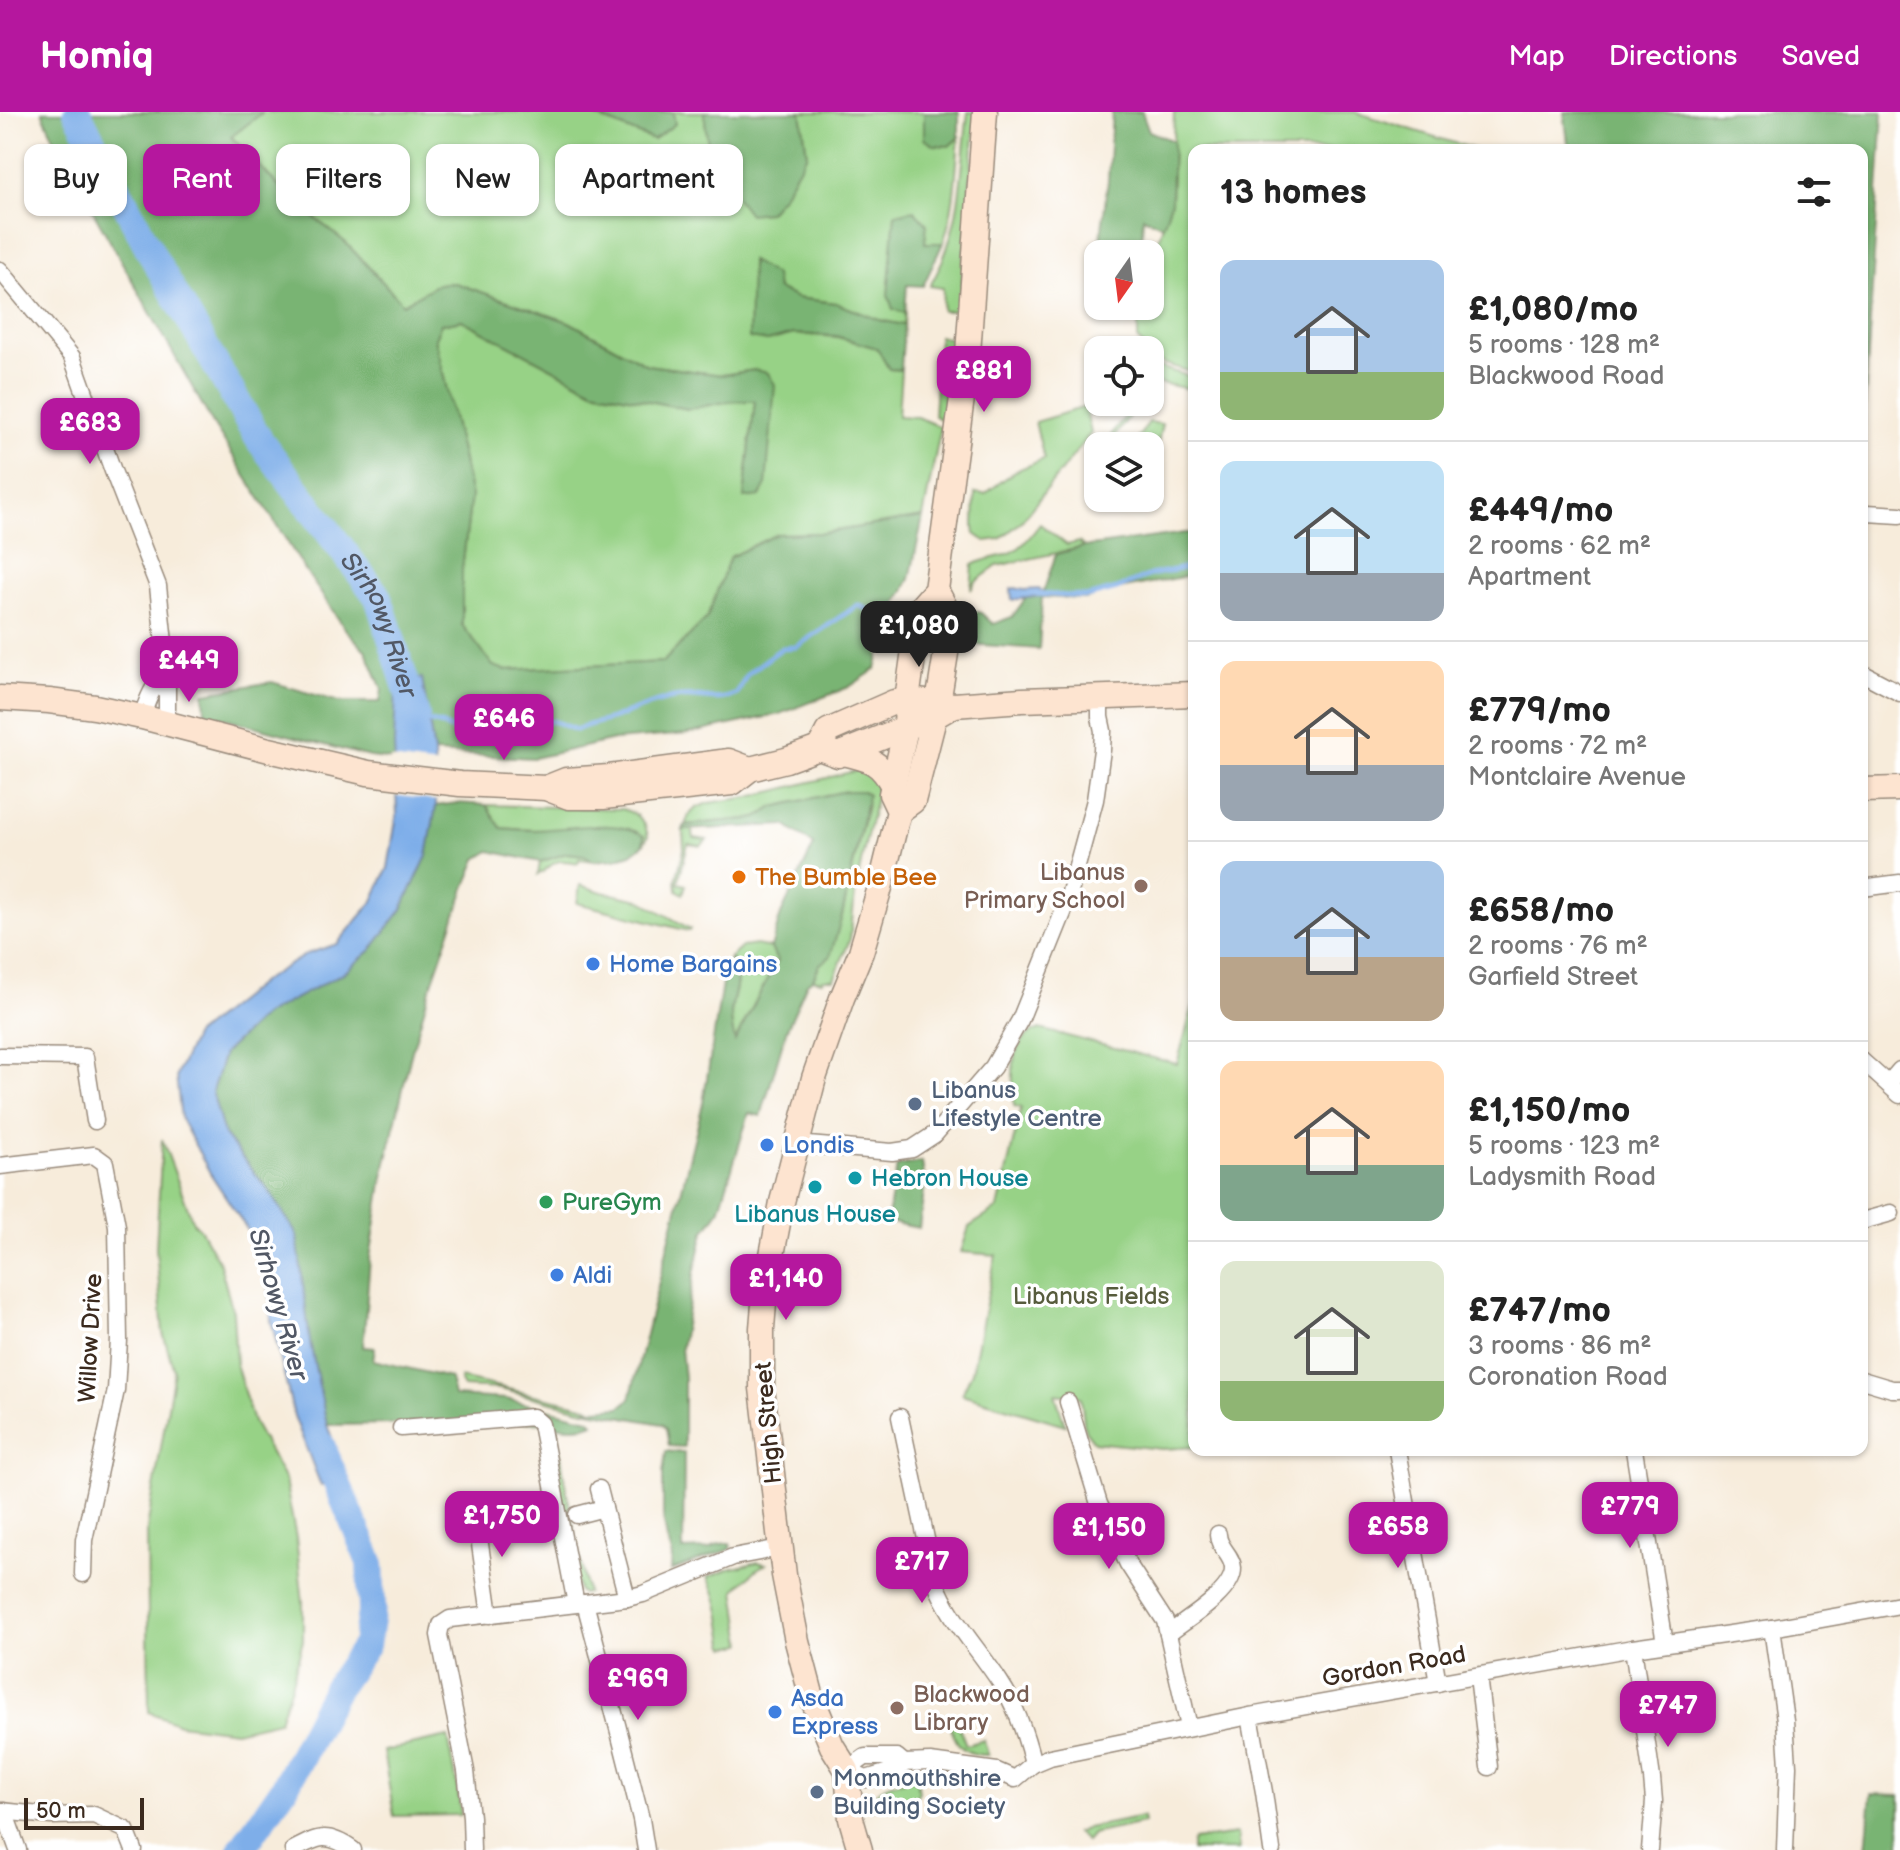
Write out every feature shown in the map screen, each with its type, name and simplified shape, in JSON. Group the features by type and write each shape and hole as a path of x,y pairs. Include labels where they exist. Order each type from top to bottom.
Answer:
{"main road":[{"path":"924,710 921,607 936,590 968,354 985,112"},
{"path":"924,710 931,643 942,633 946,609 936,590"},
{"path":"819,748 828,731 894,702 924,710 1100,697 1188,694"},
{"path":"0,698 95,707 368,773 460,784 546,788 566,780 623,776 729,761 750,769 819,748 838,755 924,710"},
{"name":"High Street","path":"860,1850 851,1819 847,1770 832,1746 810,1691 792,1614 780,1548 762,1388 762,1328 767,1282 796,1144 814,1078 861,952 881,884 899,811 891,794 893,786 924,710"},
{"name":"High Street","path":"899,811 913,801 924,710"},
{"path":"843,753 874,762 893,786"},
{"path":"1868,790 1900,789"}],"street":[{"path":"0,270 72,357 158,586 167,709 153,720"},
{"path":"1868,513 1900,515"},
{"path":"1868,676 1900,693"},
{"path":"796,1144 892,1152 912,1149 935,1134 993,1067 1020,1020 1067,903 1095,800 1103,731 1100,697"},
{"path":"1868,887 1900,883"},
{"path":"0,1056 85,1057 95,1121"},
{"path":"1868,1066 1894,1089 1900,1070"},
{"name":"Willow Drive","path":"0,1166 94,1155 105,1163 117,1226 119,1340 116,1390 84,1540 83,1574"},
{"path":"1868,1219 1891,1213"},
{"path":"1868,1382 1900,1389"},
{"path":"1068,1402 1099,1504 1128,1564 1165,1621 1189,1727"},
{"path":"401,1428 533,1417 541,1424 580,1604 627,1763 646,1850"},
{"path":"900,1417 935,1581 942,1600 1000,1681 1027,1740 1033,1764"},
{"path":"1398,1456 1438,1683"},
{"path":"1635,1456 1665,1643"},
{"path":"599,1489 627,1598"},
{"path":"577,1515 604,1508"},
{"path":"475,1509 490,1615"},
{"path":"1168,1634 1224,1590 1231,1579 1233,1568 1230,1557 1218,1542 1218,1534"},
{"path":"472,1850 466,1771 439,1635 441,1625 450,1619 627,1598 733,1557 780,1548"},
{"name":"Gordon Road","path":"847,1770 866,1779 899,1769 904,1763 930,1762 997,1771 1015,1779 1033,1764 1050,1757 1189,1727 1633,1648 1900,1605"},
{"path":"1772,1628 1787,1739 1785,1850"},
{"path":"1633,1648 1654,1801 1650,1850"},
{"path":"1478,1676 1489,1767"},
{"path":"1250,1716 1272,1850"},
{"path":"18,1850 2,1811 51,1816 94,1815 126,1830 134,1850"},
{"path":"293,1850 314,1839 328,1836 353,1850"}],"green space":[{"path":"42,112 263,112 231,137 238,144 143,144 143,216 260,216 260,167 276,184 276,216 312,216 346,243 403,304 438,284 455,283 569,322 647,365 722,375 755,370 768,373 775,385 766,485 760,496 744,498 755,401 731,401 688,409 593,390 462,320 441,324 435,338 471,496 462,570 462,625 493,666 505,670 663,662 707,618 730,557 777,534 823,533 923,517 910,579 889,618 876,669 849,687 780,714 688,734 614,740 534,758 434,753 422,679 396,685 395,760 370,757 205,713 204,693 272,682 339,702 380,702 382,689 366,651 346,630 307,573 213,424 96,216 127,216 127,144 57,144"},
{"path":"263,112 585,112 653,140 674,124 673,112 704,112 708,144 555,144 555,216 743,216 743,159 807,154 801,112 924,112 924,139 949,146 959,137 956,177 943,243 924,243 893,309 905,313 904,325 879,320 836,303 797,298 777,289 767,341 794,334 837,337 877,348 889,369 901,370 898,416 917,417 941,427 923,517 823,533 777,534 730,557 707,618 663,662 505,670 493,666 462,625 462,570 471,496 435,337 441,324 462,320 593,390 688,409 731,401 755,401 744,497 759,496 755,370 722,375 647,365 569,322 455,283 438,284 403,304 346,243 312,216 410,216 410,144 276,144 276,183 260,166 260,144 239,144 231,136"},
{"path":"585,112 673,112 675,124 653,140"},
{"path":"704,112 801,112 807,154 769,212 749,214 743,206 743,144 708,144"},
{"path":"924,112 959,112 959,137 949,146 934,145 924,139"},
{"path":"968,112 976,112 960,306 957,311 942,311 943,288 930,286 949,243 954,222"},
{"path":"1112,112 1142,112 1149,131 1173,141 1171,202 1163,226 1143,217 1142,240 1101,240"},
{"path":"1174,112 1355,112 1458,144 1188,144 1188,371 1164,364 1164,336 1138,336 1138,320 1164,320 1164,240 1158,240 1171,202"},
{"path":"1564,112 1883,112 1868,351 1868,144 1568,144"},
{"path":"914,210 927,224 925,243 943,243 923,286 907,285 905,313 893,309 888,295 895,214"},
{"path":"751,261 775,275 777,289 797,298 836,303 879,320 904,325 901,370 889,369 877,348 836,336 794,334 767,341 749,338"},
{"path":"939,336 955,342 942,420 934,416"},
{"path":"1164,368 1188,376 1188,389 1164,384"},
{"path":"1084,407 1091,432 1084,432 1084,442 1020,523 1000,539 985,541 975,534 975,493 985,494 1015,471 1044,459 1035,422"},
{"path":"1125,416 1129,416 1118,432 1113,432"},
{"path":"1149,422 1162,424 1160,432 1142,432"},
{"path":"1040,524 1067,545 1079,542 1084,547 997,566 975,582 971,590 973,565 1016,550"},
{"path":"1188,533 1188,576 1098,593 1087,599 1042,597 1039,649 969,644 970,610 981,613 993,624 1012,617 1026,598 1042,596 1056,554 1084,547"},
{"path":"859,770 873,778 877,794 855,894 850,939 834,979 822,981 813,979 842,916 867,805 773,807 757,818 685,825 696,808 708,803 750,797"},
{"path":"845,791 863,791 868,795 842,916 830,957 819,965 813,979 807,983 786,1031 761,1116 749,1113 719,1211 704,1232 681,1348 684,1447 669,1446 662,1424 584,1410 620,1407 630,1399 703,1103 723,978 730,958 737,981 731,1015 735,1041 777,961 771,948 781,914 814,845 785,825 683,830 685,825 757,818 773,807"},
{"path":"457,803 486,805 501,828 620,827 644,836 643,845 631,854 594,861 584,855 567,853 540,862 490,851 477,859 429,992 410,1058 384,1171 370,1258 363,1347 375,1348 373,1360 450,1378 454,1396 506,1399 589,1419 593,1423 575,1427 544,1422 327,1425 310,1342 270,1192 224,1135 212,1092 224,1053 264,1015 345,972 371,950 402,909 427,856 436,806"},
{"path":"486,805 622,809 640,818 648,836 643,845 644,836 501,828"},
{"path":"692,829 694,838 707,840 701,846 688,844 678,883 686,885 683,894 677,890 676,880 684,849 683,830"},
{"path":"567,853 584,855 594,861 558,861 538,875 540,862"},
{"path":"580,885 640,900 690,929 577,903"},
{"path":"756,945 771,948 777,961 734,1042 731,1015 737,982 730,958 742,947"},
{"name":"Libanus Fields","path":"1188,1024 1188,1447 1162,1449 1094,1442 1085,1430 1081,1397 1055,1394 1065,1425 962,1394 972,1372 996,1255 961,1252 969,1227 998,1208 1021,1108 1014,1106 1013,1078 1017,1050 1022,1042 1040,1029 1177,1064"},
{"path":"162,1139 193,1222 201,1230 220,1264 233,1312 236,1364 253,1422 285,1480 296,1538 303,1603 303,1640 291,1686 279,1721 235,1731 179,1724 149,1712 147,1529 174,1371 163,1333 156,1248"},
{"path":"922,1162 925,1184 919,1228 893,1223 888,1216 897,1166"},
{"path":"460,1378 592,1408 584,1410 500,1389 463,1387"},
{"path":"544,1422 557,1426 587,1593 582,1594 578,1590"},
{"path":"666,1451 684,1453 683,1550 708,1549 730,1543 731,1549 671,1571 672,1553 663,1515"},
{"path":"758,1562 766,1564 735,1590 743,1644 727,1647 708,1577"},
{"path":"955,1716 966,1745 984,1740 988,1755 971,1753 960,1746 948,1719"},
{"path":"448,1737 461,1815 394,1816 383,1751"},
{"path":"917,1778 919,1792 915,1797 872,1809 872,1801 880,1790"},
{"path":"1871,1794 1900,1795 1900,1850 1866,1850"},
{"path":"1143,1817 1144,1823 1092,1834 1086,1841 1076,1833 1087,1828"},
{"path":"1237,1834 1239,1850 1192,1850 1194,1840"}],"water":[{"path":"1011,589 1040,589 1042,596 1012,600"},
{"path":"422,678 434,753 436,806 427,856 402,909 371,950 345,972 264,1015 224,1053 212,1091 224,1135 270,1192 297,1235 310,1342 327,1425 346,1474 321,1486 294,1416 271,1320 268,1261 210,1173 181,1119 176,1076 195,1035 264,980 307,954 337,944 372,903 388,868 397,814 394,745 396,685"}],"pier":[{"path":"391,759 438,765 440,801 392,795"}],"waterway":[{"name":"Sirhowy River","path":"77,112 156,262 260,441 378,597 416,716"},
{"path":"1036,594 1086,597 1117,589 1150,575 1188,567"},
{"path":"422,720 443,725 460,734 489,725 510,729 553,721 576,730 673,698 729,697 737,694 747,674 782,648 796,647 858,605 873,612 896,607"},
{"name":"Sirhowy River","path":"241,1850 286,1785 335,1690 366,1645 372,1607 370,1562 321,1445"}],"place":[{"name":"The Bumble Bee","path":"739,877"},
{"name":"Libanus Primary School","path":"1141,886"},
{"name":"Home Bargains","path":"593,964"},
{"name":"Libanus Lifestyle Centre","path":"915,1104"},
{"name":"Londis","path":"767,1145"},
{"name":"Hebron House","path":"855,1178"},
{"name":"Libanus House","path":"815,1187"},
{"name":"PureGym","path":"546,1202"},
{"name":"Aldi","path":"557,1275"},
{"name":"Blackwood Library","path":"897,1708"},
{"name":"Asda Express","path":"775,1712"},
{"name":"Monmouthshire Building Society","path":"817,1792"}]}
